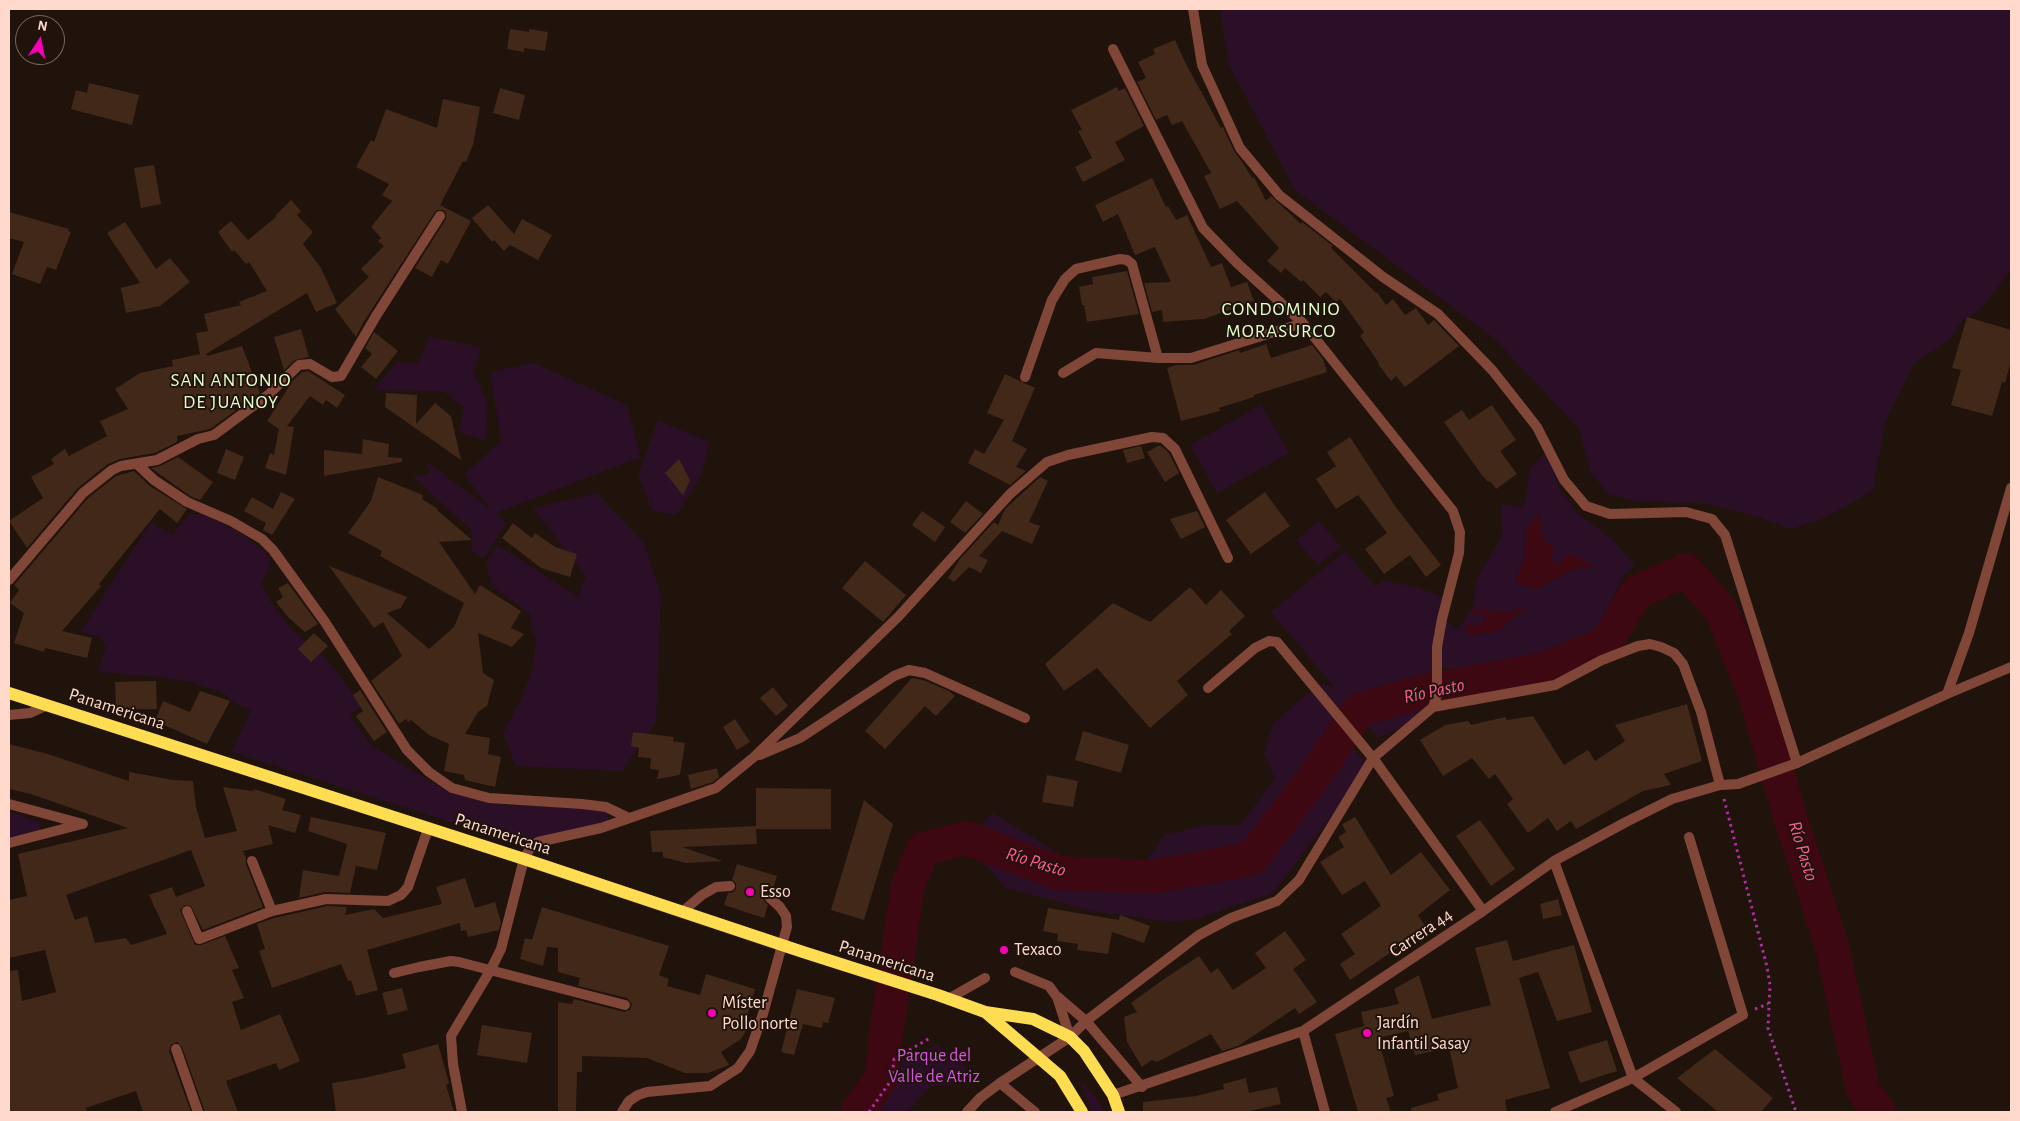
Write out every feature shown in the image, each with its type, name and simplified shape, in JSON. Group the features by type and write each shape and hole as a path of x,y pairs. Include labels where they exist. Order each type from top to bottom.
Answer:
{"main road":[{"name":"Panamericana","path":"9,692 524,859 985,1012 1033,1020 1070,1037 1084,1051 1113,1095 1119,1112"},
{"name":"Panamericana","path":"985,1012 1060,1076 1082,1112"}],"street":[{"path":"1193,9 1202,65 1240,148 1279,195 1383,277 1438,314 1493,371 1537,427 1564,480 1586,506 1610,514 1686,512 1712,519 1725,535 1793,765"},
{"path":"967,1112 980,1098 1070,1037 1086,1021 1199,935 1230,918 1277,901 1299,880 1373,758 1433,707 1437,696 1437,647 1442,619 1460,553 1460,532 1453,511 1303,323 1237,263 1203,228 1113,48"},
{"path":"9,580 83,493 112,470 157,460 174,453 198,439 214,435 268,395 299,365 310,364 332,377 341,376 376,316 440,216"},
{"path":"1025,377 1052,300 1065,278 1076,269 1120,259 1127,260 1132,264 1158,358"},
{"path":"1063,373 1096,353 1158,358 1191,358 1303,323"},
{"path":"462,1112 453,1064 451,1036 490,971 501,948 524,859 532,845 601,828 716,788 754,757 900,616 1010,494 1047,462 1068,455 1152,437 1163,438 1175,449 1228,558"},
{"path":"137,464 154,480 187,502 231,521 262,539 273,550 325,622 407,750 428,772 452,788 489,798 606,807 628,818"},
{"path":"1947,694 1968,633 2011,488"},
{"path":"1208,688 1255,648 1269,641 1277,642 1373,758 1484,911"},
{"path":"1433,707 1554,685 1602,660 1638,646 1650,644 1674,653 1683,664 1701,712 1720,785"},
{"name":"Carrera 44","path":"1113,1095 1303,1031 1484,911 1554,861 1626,822 1672,800 1720,785 1738,784 1793,765 1947,694 2011,667"},
{"path":"754,757 800,738 894,676 909,670 925,673 1025,718"},
{"path":"9,715 30,713 48,705"},
{"path":"9,804 83,824 9,843"},
{"path":"187,910 199,939 272,911 326,898 388,901 401,895 408,887 428,829"},
{"path":"1555,1112 1633,1078 1743,1015 1689,837"},
{"path":"252,861 272,911"},
{"path":"1554,861 1633,1078 1676,1112"},
{"path":"682,912 702,895 716,887 730,886"},
{"path":"622,1112 629,1101 646,1092 710,1086 738,1068 750,1051 763,1014 787,928 786,916 770,898"},
{"path":"394,974 451,961 625,1004"},
{"path":"1015,972 1049,986 1057,997 1086,1021 1142,1086"},
{"path":"943,997 985,978"},
{"path":"1057,997 1070,1037"},
{"path":"1303,1031 1325,1112"},
{"path":"176,1049 198,1112"},
{"path":"1000,1083 1035,1112"}],"path":[{"path":"1720,785 1768,967 1770,985 1768,1028 1796,1112"},
{"path":"869,1112 892,1079 894,1058 930,1038"}],"green space":[{"path":"1220,9 2011,9 2011,270 1980,310 1962,321 1950,339 1914,364 1885,422 1873,491 1822,519 1791,529 1758,517 1708,504 1635,501 1608,494 1591,473 1579,429 1495,339 1295,190 1229,65"},
{"path":"429,337 482,347 473,372 488,404 486,441 459,432 464,408 443,391 374,390 397,362 418,363"},
{"path":"534,363 627,405 641,457 496,513 506,522 484,559 472,551 472,531 412,476 430,474 426,461 490,509 464,474 501,441 490,372"},
{"path":"1261,405 1289,453 1217,493 1190,445"},
{"path":"658,420 709,442 701,477 676,515 652,510 638,475"},
{"path":"1552,445 1559,488 1578,514 1611,538 1635,565 1624,575 1594,635 1574,648 1537,661 1475,670 1434,667 1434,702 1402,728 1379,737 1361,719 1343,737 1365,763 1337,809 1273,893 1196,919 1172,922 1097,912 1006,888 979,857 980,826 993,813 1068,859 1100,864 1145,862 1164,835 1206,825 1240,825 1275,779 1264,753 1274,722 1319,684 1334,687 1271,612 1345,551 1375,586 1384,581 1413,586 1442,596 1440,616 1458,630 1473,607 1476,581 1503,534 1500,504 1524,507 1530,468","holes":["1544,539 1556,551 1550,555 1557,568 1592,566 1571,570 1536,589 1516,583 1525,554","1525,607 1498,631 1477,634 1467,624 1478,626 1489,617 1480,613 1488,610 1506,613"]},
{"path":"597,493 644,543 661,595 656,722 622,771 516,766 503,734 524,693 533,666 536,640 531,628 530,614 491,585 486,562 498,545 578,597 586,576 533,508"},
{"path":"201,514 236,530 270,556 269,569 261,582 272,604 292,630 328,660 362,707 349,714 370,745 437,785 455,791 507,805 559,806 607,812 609,820 579,831 526,839 503,839 232,752 251,710 230,701 224,693 191,682 159,677 98,672 106,648 101,638 81,631 151,522 172,535 188,515"},
{"path":"1318,521 1341,546 1318,565 1296,540"},
{"path":"9,811 39,822 41,831 9,839"},
{"name":"Parque del Valle de Atriz","path":"938,1045 967,1068 952,1085 931,1086 908,1112 874,1112 899,1079 902,1060"},
{"path":"1080,1079 1098,1100 1104,1112 1091,1112"}],"shaded area":[{"path":"1538,512 1544,539 1556,551 1550,555 1557,567 1565,556 1578,556 1593,566 1571,570 1536,589 1515,583 1525,554 1525,532"},
{"path":"1526,606 1498,631 1477,634 1465,632 1467,624 1478,626 1488,618 1480,613 1471,614 1472,610 1506,613"}],"building":[{"path":"510,29 548,32 545,51 524,48 524,52 507,49"},
{"path":"1175,40 1187,66 1221,128 1223,127 1234,151 1252,178 1254,177 1266,201 1271,196 1301,224 1302,222 1333,246 1331,248 1377,292 1386,305 1393,299 1405,315 1416,308 1428,325 1434,320 1459,346 1405,387 1396,376 1391,381 1360,336 1364,332 1340,299 1336,302 1326,292 1320,297 1303,280 1301,282 1285,268 1281,273 1267,261 1279,248 1237,201 1220,209 1204,176 1211,173 1182,121 1172,125 1167,115 1156,120 1137,82 1146,78 1138,62 1155,54 1153,49"},
{"path":"89,83 139,95 132,125 71,109 76,90 87,93"},
{"path":"1117,87 1119,91 1125,88 1144,126 1115,142 1125,160 1083,182 1075,167 1092,158 1078,131 1082,130 1071,110"},
{"path":"500,88 525,95 519,120 493,113"},
{"path":"443,99 480,107 473,145 466,162 463,161 440,205 471,221 448,264 441,260 432,277 415,268 446,219 446,213 443,210 435,212 363,323 356,337 335,309 369,277 361,269 384,246 378,241 381,238 371,227 392,201 382,195 389,184 356,167 371,140 374,142 386,109 437,128"},
{"path":"154,165 161,204 141,208 134,168"},
{"path":"1152,178 1166,207 1168,206 1176,220 1187,215 1211,267 1222,263 1231,287 1247,282 1254,301 1204,319 1163,322 1162,310 1152,312 1144,283 1171,282 1155,247 1135,255 1118,214 1103,222 1095,205"},
{"path":"291,200 301,211 297,215 313,232 303,244 321,268 337,303 316,312 307,293 206,354 207,356 242,346 260,393 250,400 233,406 235,411 210,429 177,436 177,442 155,453 120,459 108,464 78,488 27,548 9,521 43,498 31,477 54,464 51,459 65,449 69,456 107,436 100,421 128,409 115,389 140,373 173,366 172,360 200,354 196,333 208,331 204,314 241,305 239,302 267,291 249,262 246,264 234,250 232,252 218,232 231,221 248,240 276,217"},
{"path":"488,205 514,234 522,219 552,235 538,260 510,245 504,251 494,240 492,242 472,218"},
{"path":"9,212 69,229 68,231 71,232 56,270 47,267 40,284 12,274 24,242 9,238"},
{"path":"125,222 156,269 170,258 190,282 160,306 126,313 121,288 140,283 107,233"},
{"path":"1127,271 1139,314 1087,322 1079,287 1093,284 1092,277"},
{"path":"1967,317 2011,330 2011,361 2005,383 2002,382 1992,416 1951,405 1961,370 1952,368"},
{"path":"301,329 309,357 295,360 284,370 274,337"},
{"path":"374,332 398,351 376,379 361,367 372,354 365,348"},
{"path":"1266,344 1271,358 1312,345 1323,359 1327,372 1254,395 1254,397 1219,408 1220,411 1181,421 1167,368 1177,365 1193,365 1239,350 1240,353"},
{"path":"308,371 345,395 337,408 326,400 323,405 310,396 287,426 294,427 286,475 265,468 270,453 274,455 279,429 267,421 290,385 288,385 302,372"},
{"path":"1005,374 1035,388 1012,441 1027,449 1016,467 1026,471 1010,485 968,463 975,449 984,454 1004,420 987,413"},
{"path":"386,393 417,395 416,424 435,403 451,416 461,460 385,407"},
{"path":"1492,405 1516,440 1500,451 1517,474 1496,489 1481,474 1444,422 1462,410 1469,420"},
{"path":"1350,437 1395,506 1441,565 1426,577 1410,555 1384,574 1365,549 1387,533 1358,495 1336,509 1316,479 1336,466 1327,452"},
{"path":"363,439 389,444 388,457 402,458 402,462 324,476 324,450 362,454"},
{"path":"1160,445 1169,453 1179,473 1165,482 1147,452"},
{"path":"1141,446 1145,458 1127,463 1123,450"},
{"path":"226,449 244,457 235,480 217,473"},
{"path":"178,457 213,482 200,500 190,496 151,468 160,466"},
{"path":"679,459 690,480 683,495 665,473"},
{"path":"134,471 150,486 187,509 177,523 160,509 99,584 101,586 62,631 92,638 87,658 45,648 44,652 14,643 24,613 10,603 19,590 14,585 88,498 116,476"},
{"path":"378,477 423,495 422,499 438,509 472,540 439,542 475,594 480,585 521,611 511,628 524,634 512,647 478,633 483,673 494,680 487,706 478,712 465,734 490,738 488,754 501,757 495,787 465,780 464,775 444,771 449,744 429,735 411,720 408,722 406,719 399,724 371,681 402,656 383,622 374,628 329,566 407,597 401,608 387,613 429,649 454,627 464,603 380,556 382,551 348,533 371,501"},
{"path":"1040,477 1048,481 1029,522 1040,526 1032,544 1002,531 979,556 988,560 981,573 969,567 954,582 948,578 960,559 994,522 998,525 1005,509"},
{"path":"281,492 295,499 272,535 263,530 266,523 244,511 252,497 273,509"},
{"path":"1265,492 1290,526 1251,554 1226,520"},
{"path":"966,501 983,514 965,533 950,522"},
{"path":"922,511 945,527 935,542 912,525"},
{"path":"1197,511 1205,527 1181,539 1170,519"},
{"path":"513,523 532,538 535,533 555,547 577,554 570,577 541,568 502,538"},
{"path":"865,561 906,595 883,622 842,588"},
{"path":"288,583 318,624 305,632 289,618 276,602 283,597 278,588"},
{"path":"1190,587 1206,605 1221,590 1245,616 1229,631 1232,634 1177,681 1188,695 1150,728 1097,668 1064,691 1045,664 1113,603 1150,622"},
{"path":"314,633 328,646 311,662 298,649"},
{"path":"912,678 923,680 949,691 955,696 936,716 925,706 885,749 865,731"},
{"path":"156,681 157,709 116,709 115,682"},
{"path":"773,687 788,706 776,716 760,698"},
{"path":"360,690 387,732 374,741 356,716 363,711 353,695"},
{"path":"200,691 230,701 207,744 155,721 163,701 190,712"},
{"path":"1687,704 1702,761 1664,774 1671,785 1643,791 1576,829 1571,821 1557,831 1548,818 1528,833 1507,804 1513,799 1495,774 1489,779 1472,758 1443,776 1420,740 1445,725 1468,721 1471,725 1505,717 1507,720 1533,716 1564,765 1588,750 1595,761 1625,741 1615,725"},
{"path":"735,719 750,742 737,750 723,727"},
{"path":"1083,731 1129,745 1121,773 1075,760"},
{"path":"633,732 674,737 673,741 685,743 680,775 657,779 659,770 650,769 651,758 638,757 639,748 631,746"},
{"path":"9,744 48,754 129,781 129,772 173,780 193,781 196,807 205,838 237,831 223,787 253,791 254,789 286,799 282,810 301,815 295,833 268,825 273,844 243,851 246,864 263,907 203,930 191,906 185,905 180,910 195,945 201,945 225,936 239,968 232,970 244,998 232,1002 241,1030 280,1014 300,1061 279,1070 276,1063 226,1081 238,1112 205,1112 182,1047 177,1042 171,1045 169,1051 191,1112 143,1112 136,1091 86,1108 87,1112 9,1112 9,971 18,970 22,1001 56,992 45,950 9,958 9,900 27,896 18,854 128,828 31,794 9,789","holes":["191,850 205,886 176,897 172,887 149,895 167,934 131,945 126,938 95,943 87,916 75,920 66,895"]},
{"path":"717,768 719,777 713,782 691,789 688,775"},
{"path":"1047,775 1078,781 1073,807 1042,802"},
{"path":"756,788 831,789 831,829 756,829 757,844 682,847 723,861 686,863 663,857 663,852 652,852 650,831 756,826"},
{"path":"864,800 893,824 864,920 831,910"},
{"path":"311,817 386,833 377,870 356,866 350,893 325,892 299,898 303,870 339,876 347,844 308,831"},
{"path":"1355,817 1391,875 1421,852 1450,890 1418,915 1427,929 1350,980 1340,964 1355,954 1341,934 1381,906 1365,881 1342,895 1320,862 1344,847 1338,837 1346,832 1342,824"},
{"path":"1480,820 1515,869 1491,886 1456,836"},
{"name":"Esso","path":"737,864 777,876 772,892 767,892 763,896 764,901 768,905 764,918 724,905 728,893 736,889 736,883 732,880"},
{"path":"465,878 475,908 495,902 501,923 499,930 468,937 466,930 461,931 460,923 367,950 378,990 356,996 351,980 348,981 341,964 272,988 259,951 265,949 257,924 274,918 327,906 347,907 345,915 374,909 383,918 442,904 436,887"},
{"path":"1558,899 1562,915 1543,919 1540,904"},
{"path":"542,907 669,946 659,975 669,979 667,986 700,995 706,974 755,989 744,1026 749,1026 741,1039 721,1052 729,1065 708,1073 685,1073 647,1058 582,1056 582,1072 577,1072 576,1112 558,1112 558,1002 572,1004 574,999 624,1012 630,1010 632,1004 627,998 578,986 580,978 558,972 558,948 547,947 543,966 520,959 525,938 532,940"},
{"path":"1048,908 1119,920 1120,915 1150,926 1144,943 1112,932 1108,954 1077,950 1078,944 1057,941 1058,934 1043,931"},
{"path":"1285,931 1306,960 1293,969 1317,1002 1299,1014 1295,1008 1238,1046 1222,1051 1211,1034 1157,1062 1152,1060 1142,1067 1127,1042 1124,1017 1137,1012 1131,1003 1199,956 1211,973 1218,968 1233,990 1266,968 1255,953"},
{"path":"1507,940 1513,961 1574,945 1592,1012 1557,1021 1538,972 1519,978 1550,1088 1505,1100 1507,1112 1411,1112 1411,1108 1439,1100 1437,1094 1458,1088 1449,1048 1415,1055 1408,1031 1378,1038 1394,1096 1386,1098 1391,1112 1358,1112 1335,1034 1364,1026 1361,1012 1399,1004 1394,989 1419,975 1432,1019 1491,1005 1475,948"},
{"path":"402,988 408,1010 388,1015 382,993"},
{"path":"797,989 835,998 828,1023 823,1022 822,1028 803,1024 794,1055 781,1052"},
{"path":"482,1025 532,1033 527,1063 477,1055"},
{"path":"1607,1040 1617,1071 1580,1083 1568,1052"},
{"path":"438,1044 449,1083 446,1085 454,1112 336,1112 332,1083 406,1068 402,1054"},
{"path":"1715,1049 1773,1098 1761,1112 1718,1112 1677,1078"},
{"path":"1246,1078 1249,1093 1277,1087 1281,1104 1245,1112 1143,1112 1143,1102 1196,1096 1224,1089 1223,1084"}],"waterway":[{"name":"Río Pasto","path":"857,1112 882,1077 885,1041 908,885 923,849 966,838 1059,873 1150,877 1251,859 1311,781 1359,710 1420,692 1545,669 1606,643 1637,592 1686,570 1721,610 1755,694 1791,820 1832,946 1863,1090 1879,1112"}],"place":[{"name":"Esso","path":"750,892"},
{"name":"Texaco","path":"1004,950"},
{"name":"Míster Pollo norte","path":"712,1013"},
{"name":"Jardín Infantil Sasay","path":"1367,1033"}],"district":[{"name":"CONDOMINIO MORASURCO","path":"1281,320"},
{"name":"SAN ANTONIO DE JUANOY","path":"231,391"}]}
